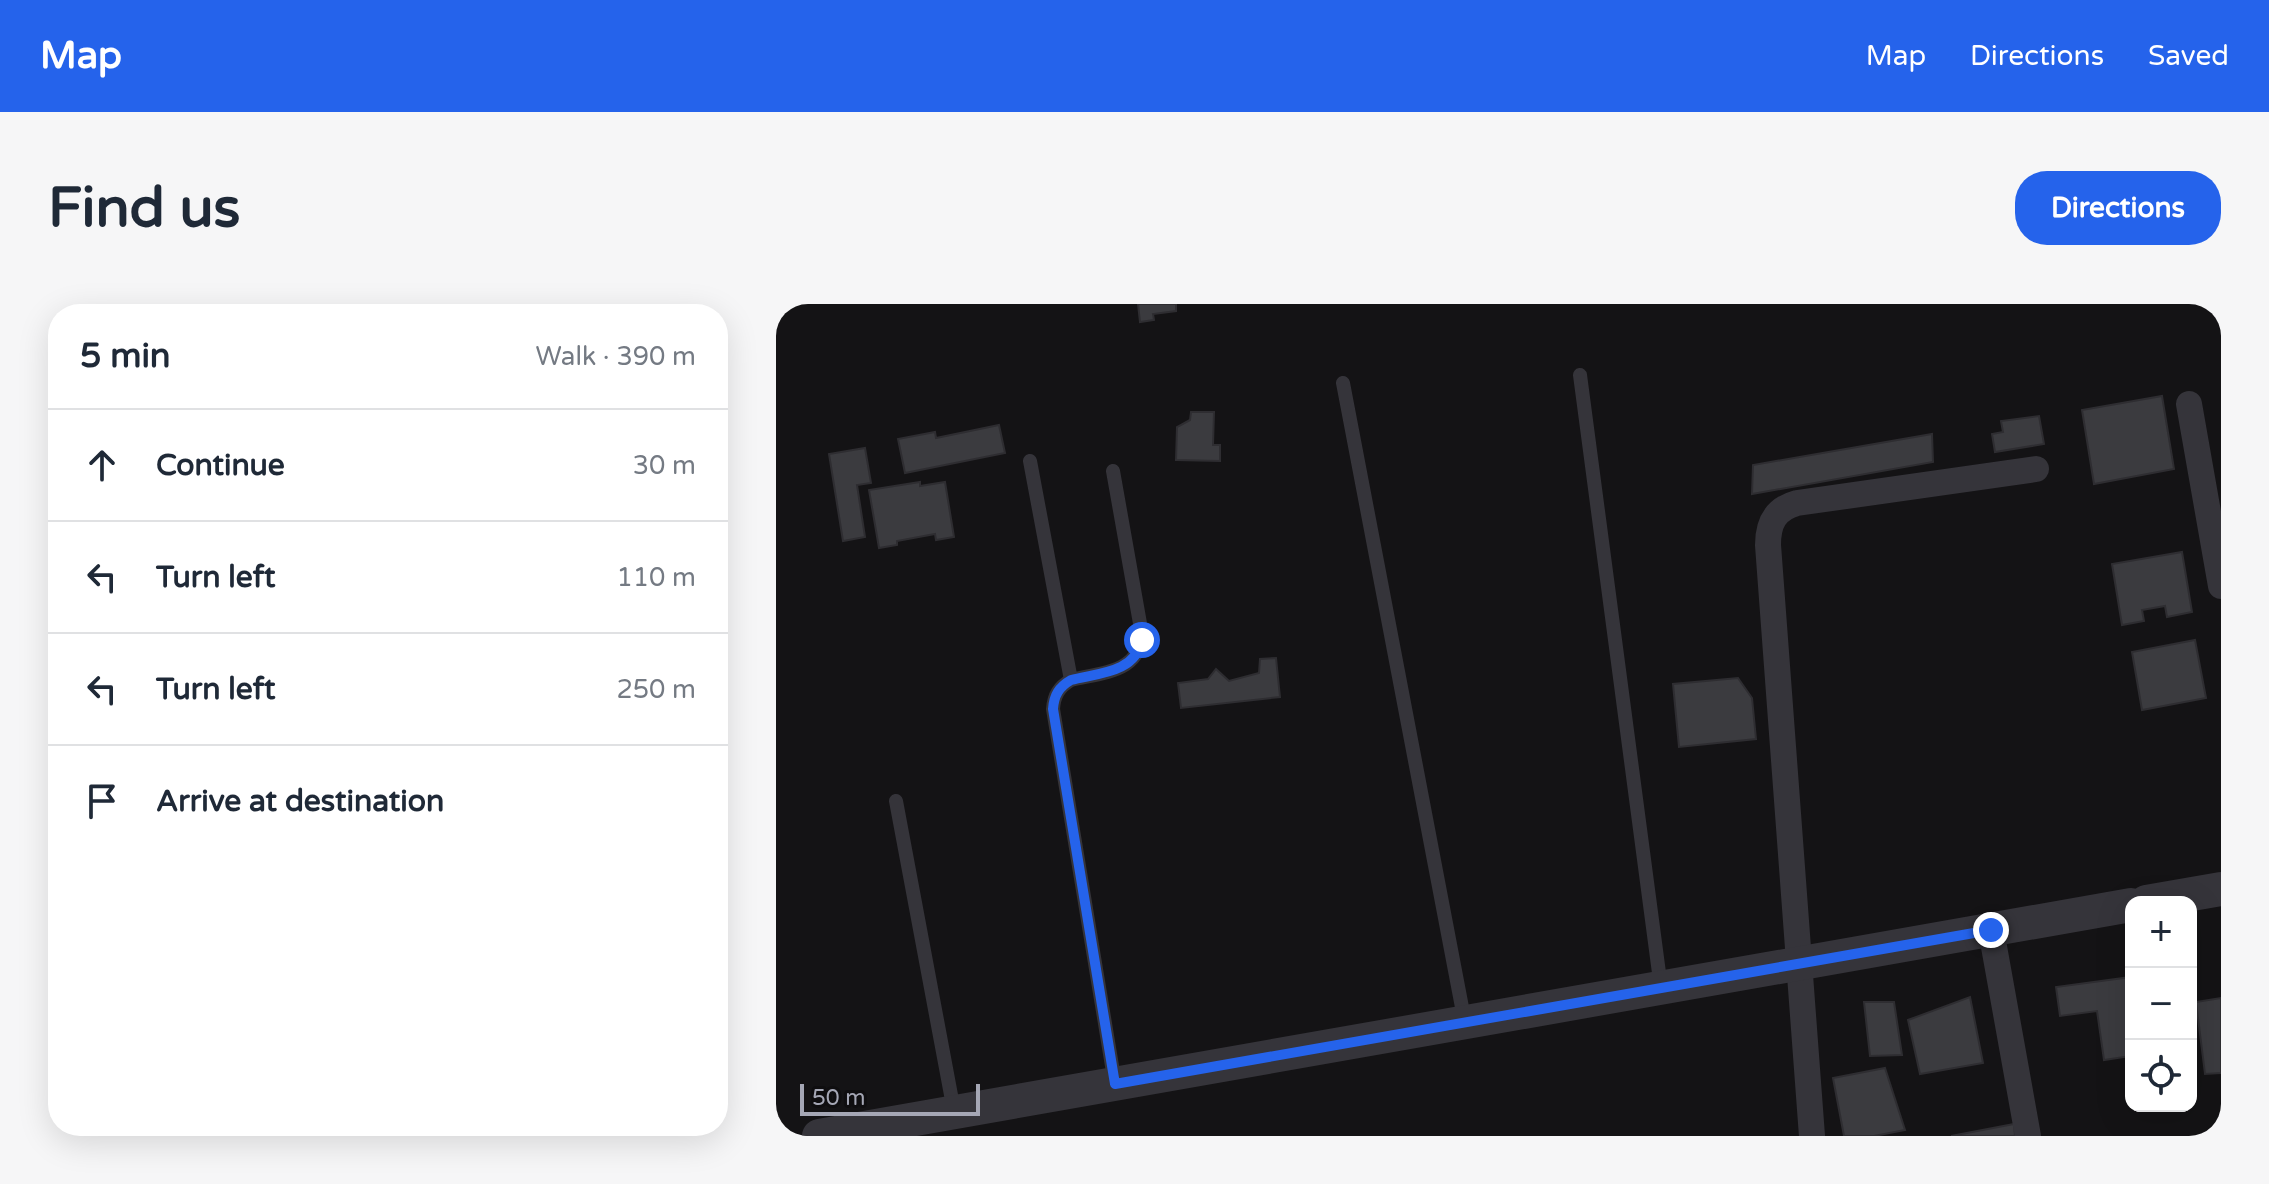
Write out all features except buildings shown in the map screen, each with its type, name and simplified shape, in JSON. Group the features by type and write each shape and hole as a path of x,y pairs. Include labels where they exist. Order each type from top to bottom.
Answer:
{"street":[{"path":"2189,404 2221,586"},
{"path":"1812,1136 1769,527 1772,519 1787,505 2036,469"},
{"path":"2181,896 2221,889"},
{"path":"819,1136 2125,906"},
{"path":"1991,930 2028,1136"}],"lane":[{"path":"1580,375 1661,989"},
{"path":"1343,383 1465,1023"},
{"path":"1030,461 1071,680"},
{"path":"1113,471 1142,640 1140,650 1125,666 1071,680 1057,692 1053,709 1115,1084"},
{"path":"896,801 954,1112"}],"route":[{"path":"1142,640 1140,650 1125,666 1071,680 1064,685 1057,692 1053,709 1115,1084 1991,930"}]}
